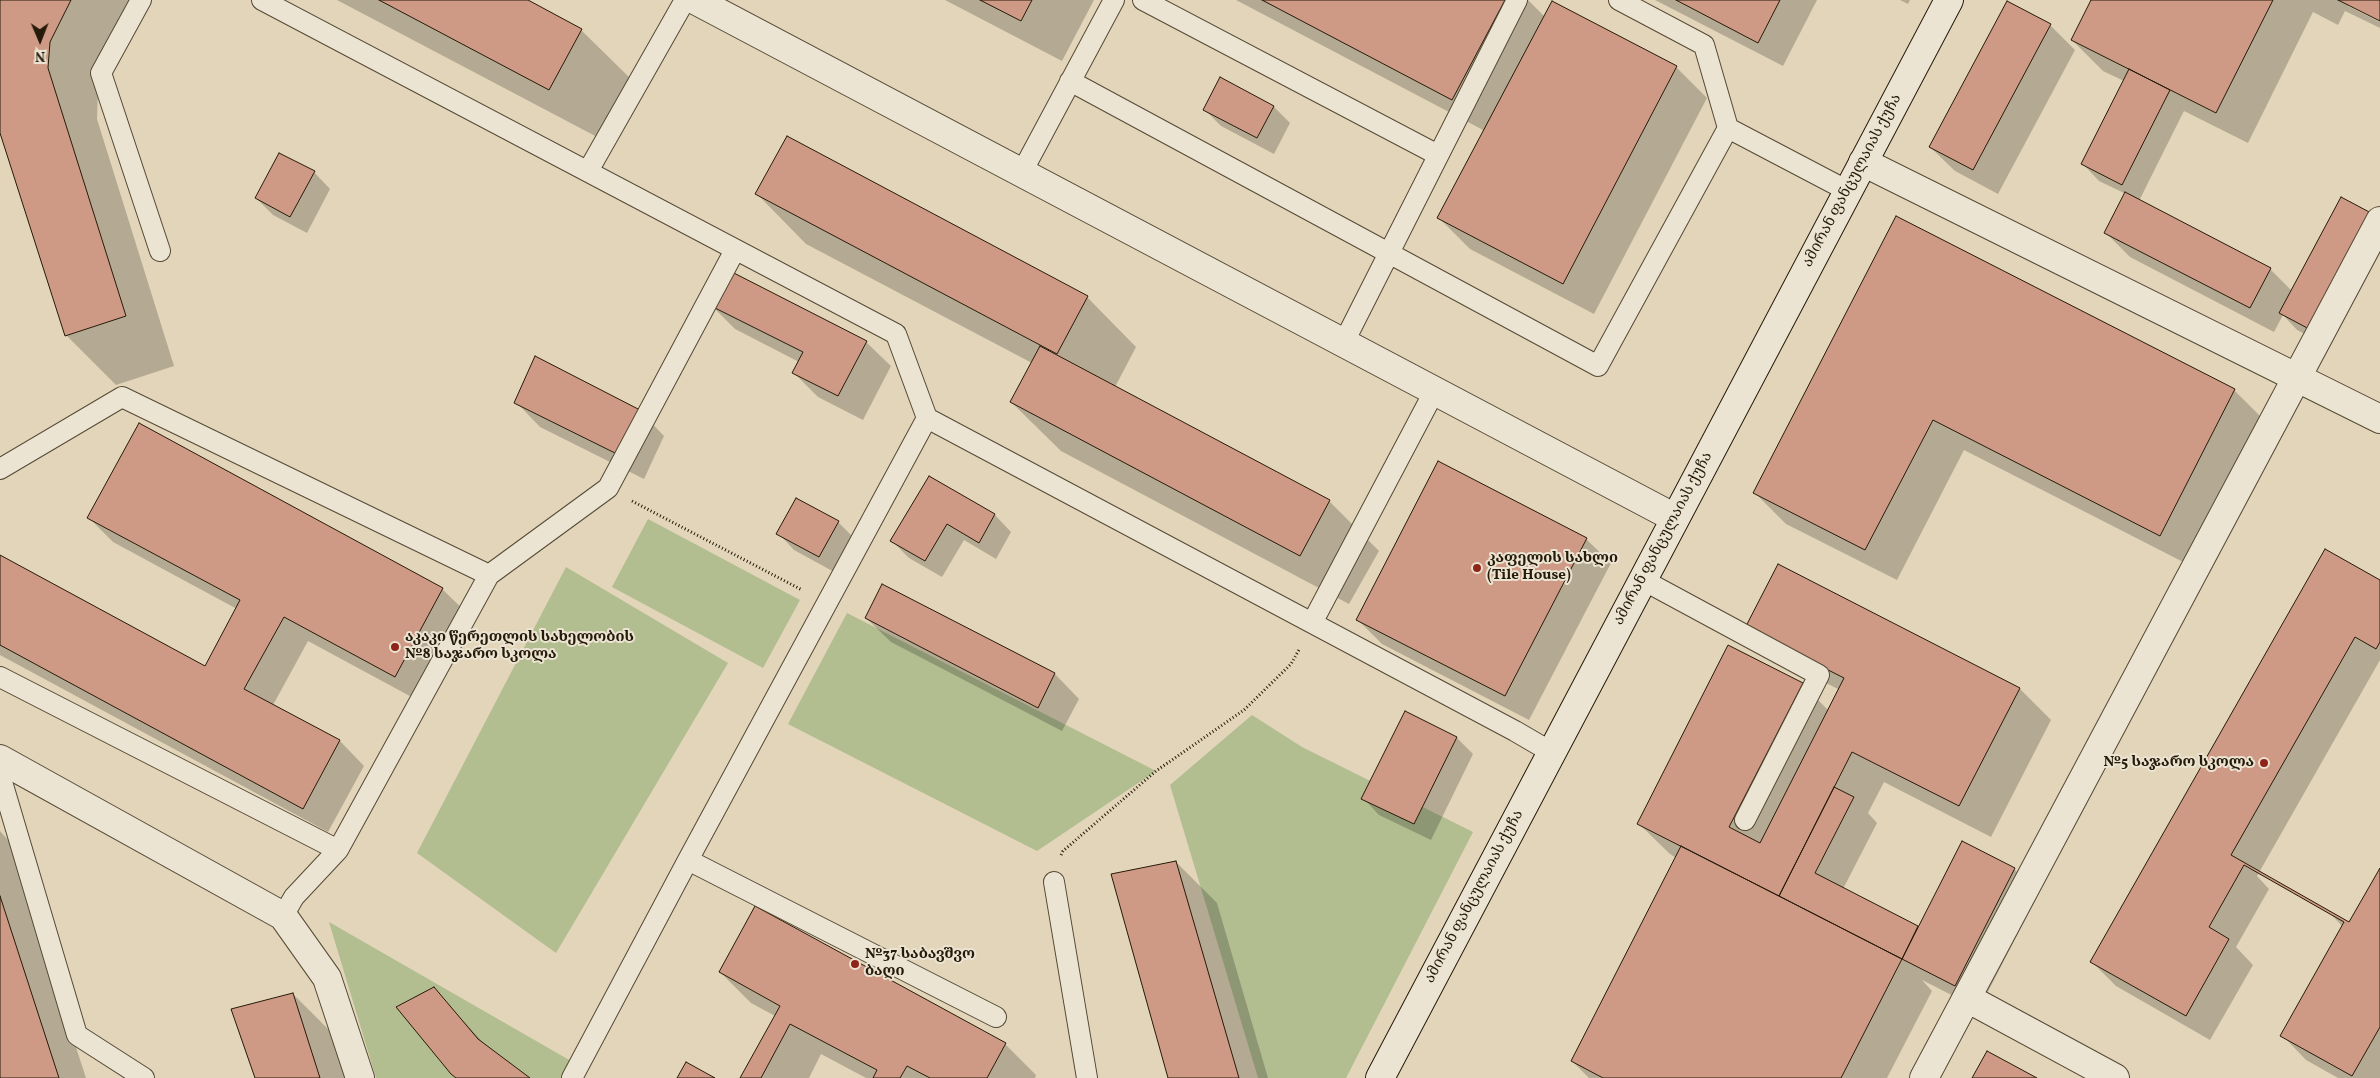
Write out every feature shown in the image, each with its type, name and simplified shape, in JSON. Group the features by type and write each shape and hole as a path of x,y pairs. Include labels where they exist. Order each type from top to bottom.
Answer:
{"street":[{"path":"695,0 1675,518"},
{"name":"ამირან ფანცულაიას ქუჩა","path":"1380,1078 1949,0"},
{"path":"1863,162 2298,376 2380,419"},
{"path":"1924,1078 2298,376 2377,234"},
{"path":"0,759 282,916 327,978 360,1078"},
{"path":"1967,998 2103,1075"}],"lane":[{"path":"141,0 102,73 160,251"},
{"path":"262,0 896,334 927,418 1506,726 1551,752"},
{"path":"588,171 685,0"},
{"path":"1022,172 1114,0"},
{"path":"1143,0 1438,155"},
{"path":"1344,342 1517,0"},
{"path":"1070,81 1598,366 1728,128 1704,45 1619,0"},
{"path":"1728,128 1848,191"},
{"path":"282,916 294,897 338,850 489,575 608,488 735,250"},
{"path":"1312,623 1435,390"},
{"path":"0,469 122,397 489,575"},
{"path":"572,1078 927,418"},
{"path":"1643,580 1819,675 1746,820"},
{"path":"0,677 338,850"},
{"path":"0,775 77,1035 144,1078"},
{"path":"688,860 996,1017"},
{"path":"1054,882 1087,1078"}],"path":[{"path":"608,488 826,603"},
{"path":"1054,882 1062,850 1156,771 1244,710 1291,664 1312,623"}],"green space":[{"path":"648,519 800,600 763,668 612,587"},
{"path":"566,567 728,663 556,953 417,853"},
{"path":"847,613 1156,771 1037,851 788,724"},
{"path":"1252,715 1302,747 1473,832 1346,1078 1258,1078 1170,785"},
{"path":"329,922 571,1061 562,1078 376,1078"}],"building":[{"path":"0,0 71,0 50,42 48,68 126,316 65,336 0,133"},
{"path":"379,0 528,0 582,29 549,90"},
{"path":"980,0 1032,0 1021,21"},
{"path":"1262,0 1505,0 1452,100"},
{"path":"1676,0 1780,0 1758,43"},
{"path":"2091,0 2273,0 2216,113 2071,40"},
{"path":"2338,0 2380,0 2380,21"},
{"path":"1552,1 1677,66 1563,284 1437,218"},
{"path":"2007,1 2051,24 1973,170 1929,147"},
{"path":"2129,69 2170,90 2122,185 2081,164"},
{"path":"1220,77 1274,106 1257,138 1203,110"},
{"path":"787,136 1088,296 1057,354 755,194"},
{"path":"279,153 315,171 290,217 255,198"},
{"path":"2125,192 2271,268 2250,308 2104,233"},
{"path":"2341,197 2373,214 2311,330 2279,313"},
{"path":"1896,216 2235,389 2160,536 1933,420 1865,550 1753,493"},
{"path":"728,270 867,341 838,396 792,373 803,352 709,305"},
{"path":"1040,346 1330,500 1300,556 1010,402"},
{"path":"535,356 640,410 619,455 514,403"},
{"path":"139,423 443,588 395,677 284,617 244,689 340,740 303,809 0,645 0,555 205,666 240,600 87,518"},
{"path":"1438,461 1587,538 1505,696 1356,620"},
{"path":"929,476 995,514 979,543 947,524 925,561 890,541"},
{"path":"796,498 839,521 819,557 776,534"},
{"path":"2325,549 2380,580 2380,642 2376,649 2355,637 2231,855 2349,922 2380,868 2380,1027 2352,1076 2280,1036 2344,922 2244,865 2209,927 2229,939 2186,1016 2090,962"},
{"path":"1778,564 2020,688 1959,806 1852,752 1779,896 1637,824 1728,645 1803,683 1729,827 1760,843 1844,678 1745,628"},
{"path":"882,584 1055,673 1038,708 865,618"},
{"path":"1405,711 1457,737 1414,824 1361,799"},
{"path":"1834,787 1854,797 1815,873 1918,926 1902,959 1779,896"},
{"path":"1962,841 2015,868 1955,986 1902,959"},
{"path":"1681,846 1902,959 1841,1078 1603,1078 1571,1061"},
{"path":"1176,861 1239,1078 1168,1078 1111,874"},
{"path":"0,896 59,1078 0,1078"},
{"path":"755,906 1006,1043 987,1078 930,1078 907,1066 900,1078 873,1078 877,1070 790,1024 761,1078 740,1078 780,1006 719,972"},
{"path":"434,987 478,1039 530,1078 456,1078 451,1074 396,1007"},
{"path":"293,993 320,1078 255,1078 231,1009"},
{"path":"1987,1051 2037,1078 1972,1078"},
{"path":"686,1062 715,1078 677,1078"}],"place":[{"name":"კაფელის სახლი (Tile House)","path":"1477,568"},
{"name":"აკაკი წერეთლის სახელობის №8 საჯარო სკოლა","path":"395,647"},
{"name":"№5 საჯარო სკოლა","path":"2264,763"},
{"name":"№37 საბავშვო ბაღი","path":"855,964"}]}
